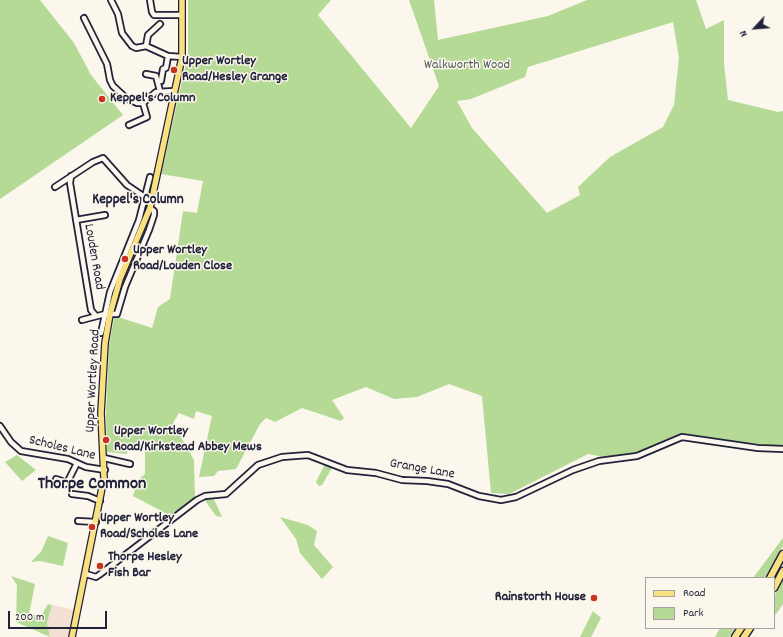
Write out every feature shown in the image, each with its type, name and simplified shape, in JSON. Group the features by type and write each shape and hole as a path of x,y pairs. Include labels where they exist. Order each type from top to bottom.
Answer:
{"highway":[{"path":"771,577 783,554"},
{"path":"775,586 783,571"}],"main road":[{"name":"Upper Wortley Road","path":"72,637 86,574 105,470 101,413 107,314 152,202 182,57 182,0"}],"street":[{"path":"111,0 118,14 122,33 132,46 136,48 146,46 168,56 182,57"},
{"path":"150,0 154,15 182,15"},
{"path":"84,18 107,64 110,80 113,86 132,101 143,103 160,91 174,91"},
{"path":"146,46 148,35 160,24"},
{"path":"161,81 163,69 166,68 168,56"},
{"path":"146,74 156,76 160,91"},
{"path":"130,125 147,117 143,103"},
{"path":"56,187 96,159 103,158 127,185 152,202"},
{"name":"Louden Road","path":"71,176 70,183 91,310 96,316"},
{"name":"Upper Wortley Road","path":"101,333 107,314 114,278 131,242 150,177"},
{"path":"76,220 105,215"},
{"path":"82,320 107,314"},
{"name":"Scholes Lane","path":"0,426 11,442 21,450 68,459 86,467 105,470"},
{"name":"Grange Lane","path":"86,574 96,577 197,500 205,496 226,494 258,465 282,457 308,455 347,470 376,473 402,480 448,484 479,496 501,500 516,497 574,470 598,461 637,456 682,437 758,448 783,449"},
{"path":"104,458 130,464"},
{"path":"56,479 62,481 63,485 67,483 77,463"},
{"path":"72,494 88,496 100,501"},
{"path":"78,521 96,522"}],"shaded area":[{"path":"52,605 76,610 69,637 50,637 47,623"}],"green space":[{"path":"0,0 40,0 74,43 91,75 123,115 0,199"},
{"name":"Walkworth Wood","path":"188,0 331,0 318,15 411,128 439,86 409,0 434,0 438,40 548,16 587,0 696,0 706,29 724,20 724,64 728,100 778,112 783,111 783,447 681,434 636,454 609,458 588,454 509,494 491,493 482,396 449,384 417,397 394,399 366,387 332,400 344,418 341,421 302,408 275,422 266,418 260,424 236,469 218,471 214,476 199,477 212,416 196,411 194,419 179,413 173,423 194,460 195,499 169,515 133,496 138,480 145,474 145,445 128,446 127,454 107,452 106,414 109,346 114,318 118,317 152,328 158,307 170,299 183,211 197,213 203,181 161,174 188,55","holes":["673,22 679,58 674,105 663,127 610,157 578,187 580,195 547,213 472,128 457,101 471,99 525,77 528,67"]},
{"path":"151,217 116,311 113,313 126,269"},
{"path":"17,455 36,470 22,481 5,462"},
{"path":"325,464 332,468 322,485 319,486 316,482"},
{"path":"213,497 222,517 216,516 204,499"},
{"path":"280,517 308,525 317,531 314,545 333,567 322,579 300,553 296,539"},
{"path":"48,536 68,543 63,566 40,561 31,562 41,552"},
{"path":"783,538 783,546 765,577 754,577"},
{"path":"11,576 35,584 29,614 41,616 48,604 52,605 47,623 50,637 16,622 17,585"},
{"path":"783,580 783,604 775,616 775,595"},
{"path":"593,611 601,618 591,637 580,637"},
{"path":"719,629 734,629 729,637 715,637"}],"place":[{"name":"Upper Wortley Road/Hesley Grange","path":"174,70"},
{"name":"Keppel's Column","path":"102,99"},
{"name":"Upper Wortley Road/Louden Close","path":"125,259"},
{"name":"Upper Wortley Road/Kirkstead Abbey Mews","path":"106,440"},
{"name":"Upper Wortley Road/Scholes Lane","path":"92,527"},
{"name":"Thorpe Hesley Fish Bar","path":"100,566"},
{"name":"Rainstorth House","path":"594,598"}],"district":[{"name":"Keppel's Column","path":"138,201"},
{"name":"Thorpe Common","path":"92,486"}]}
